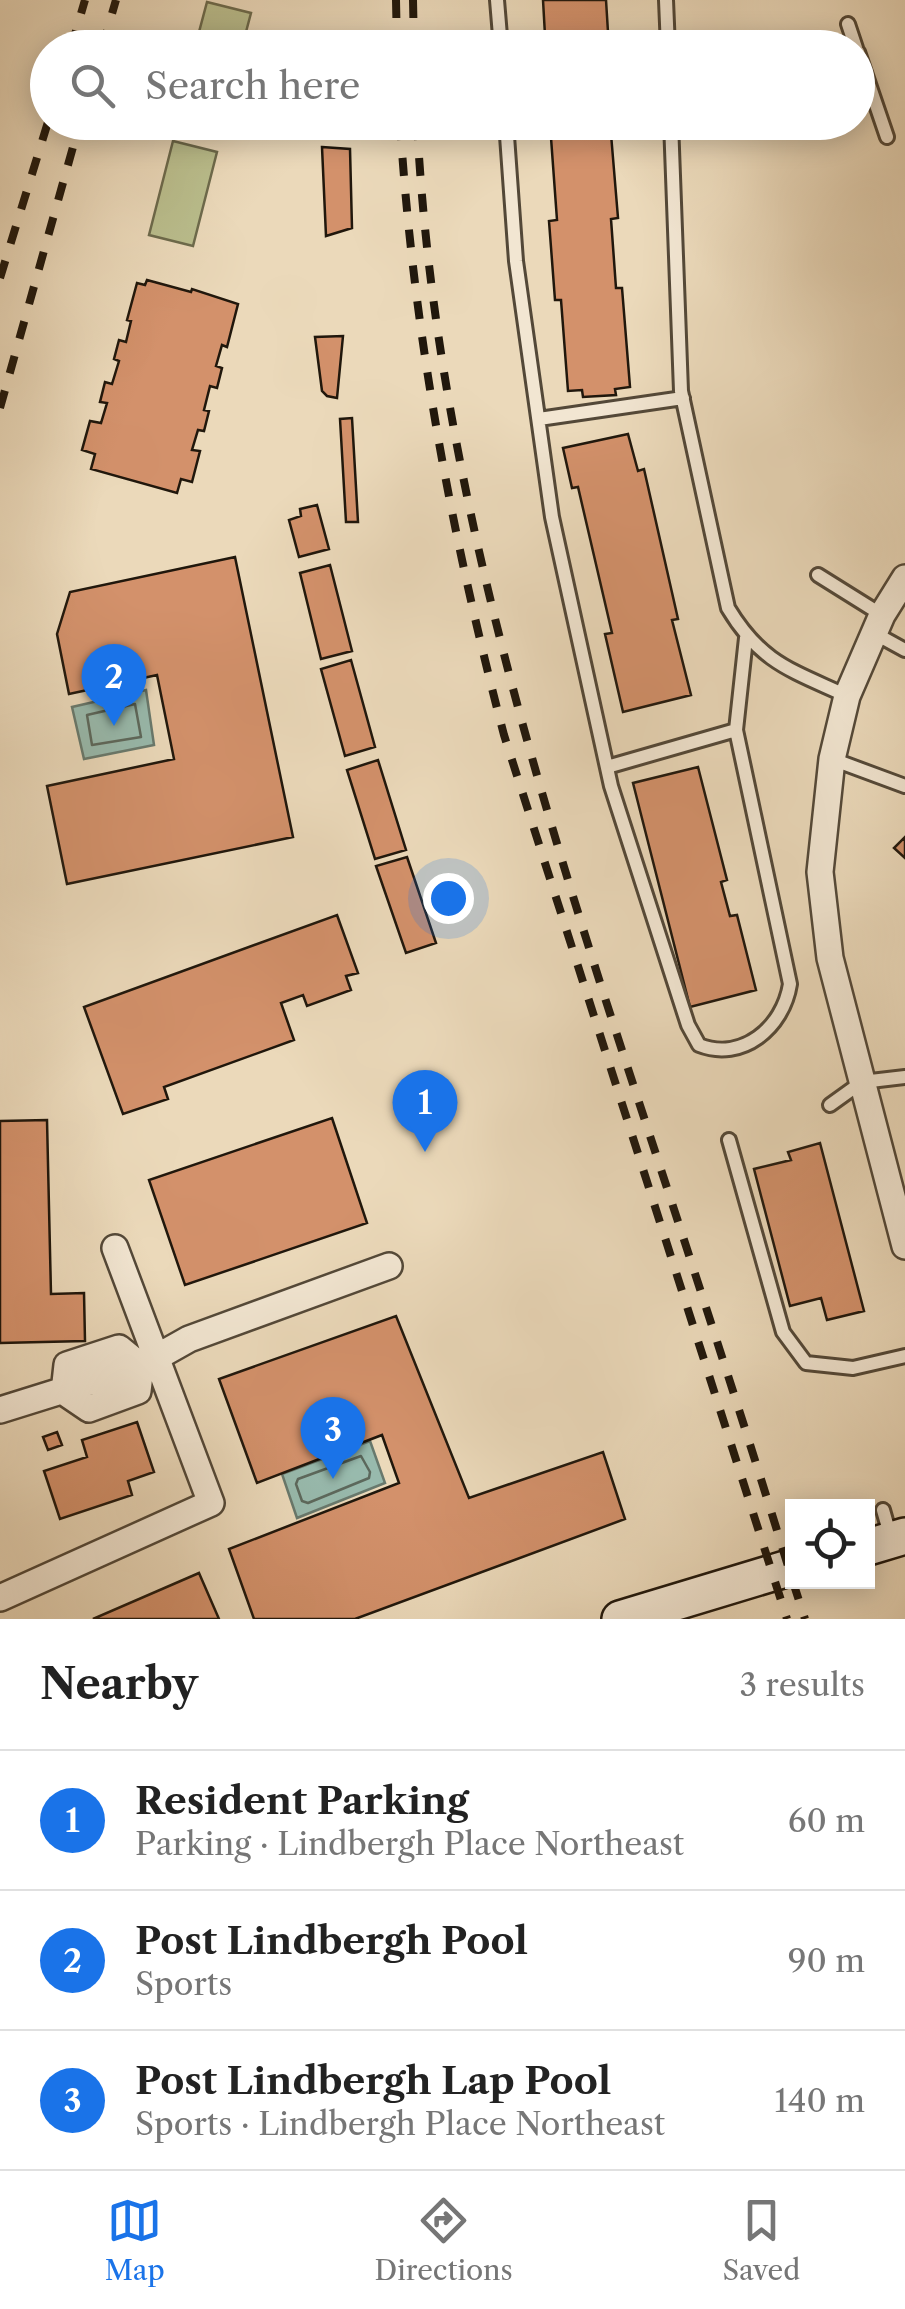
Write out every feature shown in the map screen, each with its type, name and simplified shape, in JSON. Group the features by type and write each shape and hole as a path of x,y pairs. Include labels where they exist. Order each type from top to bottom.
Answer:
{"main road":[{"path":"620,1619 785,1569"}],"street":[{"path":"905,578 878,624 847,696 832,759 820,872 830,958 905,1246"},
{"path":"0,1598 210,1503 149,1361 115,1248"},
{"path":"0,1410 64,1392 90,1409 138,1391 149,1361 188,1339 389,1266"},
{"path":"64,1392 67,1365 119,1348 149,1361"}],"lane":[{"path":"497,0 499,30"},
{"path":"666,0 667,30"},
{"path":"848,24 850,30"},
{"path":"875,102 887,136"},
{"path":"507,140 516,261 552,517 607,767 688,1025 699,1045 716,1052 735,1051 773,1026 787,1003 790,984 736,730 746,638"},
{"path":"672,140 683,398 728,608 746,638 764,654 847,696"},
{"path":"539,419 683,398"},
{"path":"818,574 905,650"},
{"path":"607,767 736,730"},
{"path":"832,759 905,786"},
{"path":"830,1105 862,1082 905,1077"},
{"path":"729,1140 783,1332 806,1363 853,1368 905,1356"}],"green space":[{"path":"207,2 251,13 246,30 200,30"},
{"path":"173,141 217,152 193,246 149,235"}],"water":[{"path":"146,690 154,745 84,759 72,707"},
{"path":"370,1441 385,1483 297,1518 282,1474"}],"building":[{"path":"543,0 606,0 608,30 545,30"},
{"path":"551,140 612,140 618,218 611,219 616,288 622,288 630,387 615,389 616,395 583,397 582,390 568,391 561,300 555,300 549,221 557,220"},
{"path":"322,147 350,149 352,228 326,236"},
{"path":"147,280 238,304 227,347 222,345 216,366 222,368 217,388 210,386 204,431 198,430 192,450 200,451 192,482 181,479 177,493 91,469 95,454 82,450 90,421 101,423 107,403 100,402 105,382 112,384 119,361 114,359 119,340 126,342 131,321 127,320 137,283 145,285"},
{"path":"343,336 337,398 322,391 315,337"},
{"path":"352,418 358,522 346,522 340,419"},
{"path":"628,434 638,471 644,469 678,619 672,620 691,695 623,712 605,634 612,633 578,487 572,488 563,448"},
{"path":"317,505 329,549 299,557 289,520 301,516 300,509"},
{"path":"235,557 293,837 67,884 47,786 174,759 157,675 69,694 57,634 70,592"},
{"path":"330,565 352,651 321,659 300,573"},
{"path":"351,660 375,747 345,756 321,669"},
{"path":"378,760 406,850 375,859 347,770"},
{"path":"698,767 727,880 721,882 730,916 737,915 756,990 690,1007 633,783"},
{"path":"905,837 905,858 894,848"},
{"path":"407,857 436,943 406,953 376,866"},
{"path":"337,915 358,973 346,976 351,990 307,1006 303,995 281,1003 294,1040 164,1087 168,1099 123,1114 84,1007"},
{"path":"332,1118 367,1223 185,1285 149,1180"},
{"path":"47,1120 51,1294 84,1293 85,1341 0,1343 0,1121"},
{"path":"820,1143 864,1311 827,1320 821,1298 790,1306 754,1169 791,1160 788,1152"},
{"path":"396,1316 469,1498 603,1452 625,1519 355,1619 254,1619 229,1549 399,1483 382,1435 257,1483 219,1379"},
{"path":"137,1422 154,1472 128,1481 132,1495 60,1519 44,1471 87,1457 82,1440"},
{"path":"57,1432 62,1445 48,1450 43,1437"},
{"path":"199,1573 219,1619 93,1619"}],"railway":[{"path":"76,30 85,0"},
{"path":"107,30 116,0"},
{"path":"396,0 397,30"},
{"path":"413,0 414,30"},
{"path":"0,278 42,140"},
{"path":"0,408 75,140"},
{"path":"401,140 414,277 437,431 467,584 504,735 787,1619"},
{"path":"418,140 440,345 459,455 509,673 570,888 785,1557"},
{"path":"795,1589 805,1619"}],"place":[{"name":"Post Lindbergh Pool","path":"114,726"},
{"name":"Resident Parking","path":"425,1152"},
{"name":"Post Lindbergh Lap Pool","path":"333,1479"}]}
